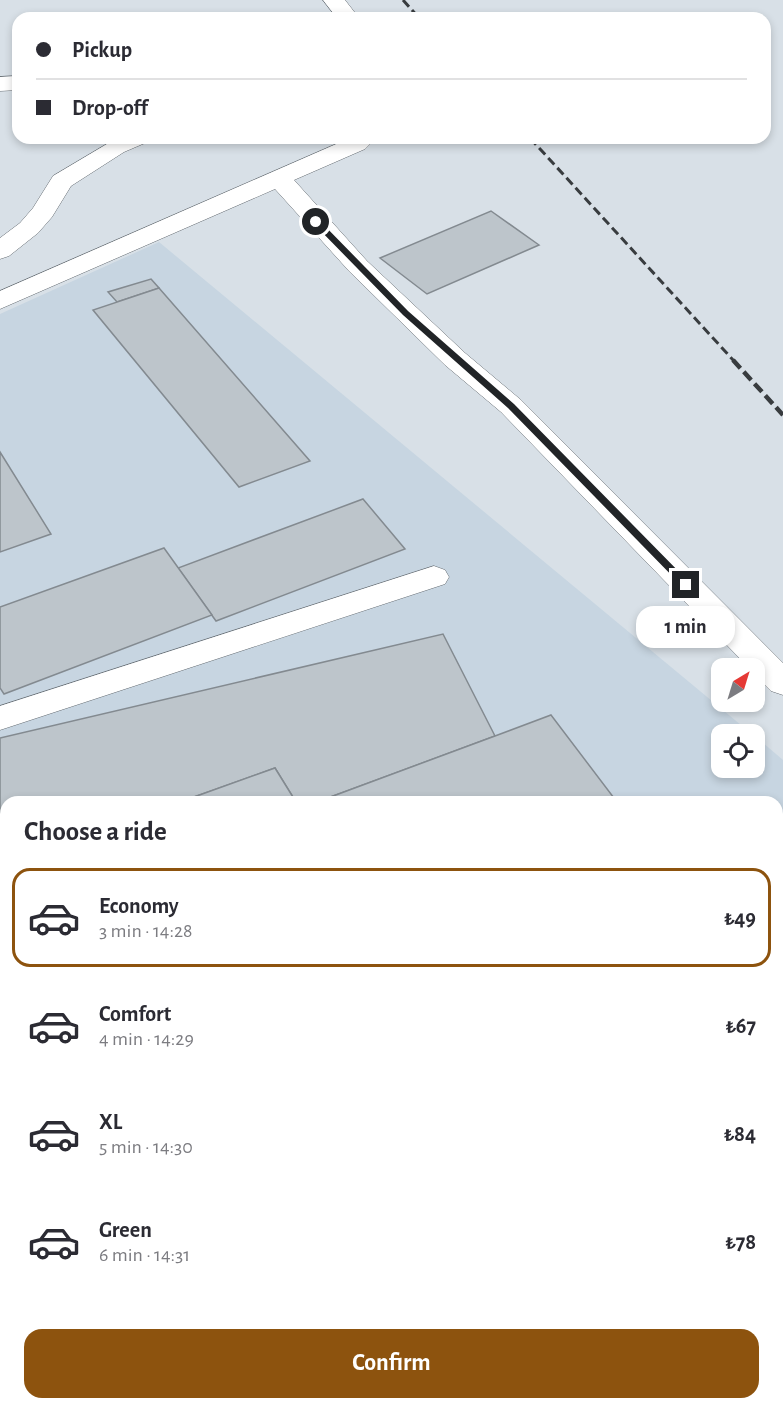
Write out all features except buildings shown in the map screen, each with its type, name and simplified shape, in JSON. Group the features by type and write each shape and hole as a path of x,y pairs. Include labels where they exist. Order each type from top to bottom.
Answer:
{"street":[{"path":"334,0 343,12"},
{"path":"0,252 29,228 43,212 62,182 123,144"},
{"path":"0,301 357,144"},
{"path":"279,178 358,266 422,328 511,406 783,683"},
{"path":"0,718 434,577"}],"shaded area":[{"path":"159,242 711,700 711,712 725,712 740,724 711,724 711,778 765,778 765,745 783,760 783,796 0,796 0,314"}],"railway":[{"path":"403,0 414,12"},
{"path":"535,144 734,361"},
{"path":"733,360 783,415"}],"route":[{"path":"316,222 405,313 511,406 686,585"}]}
